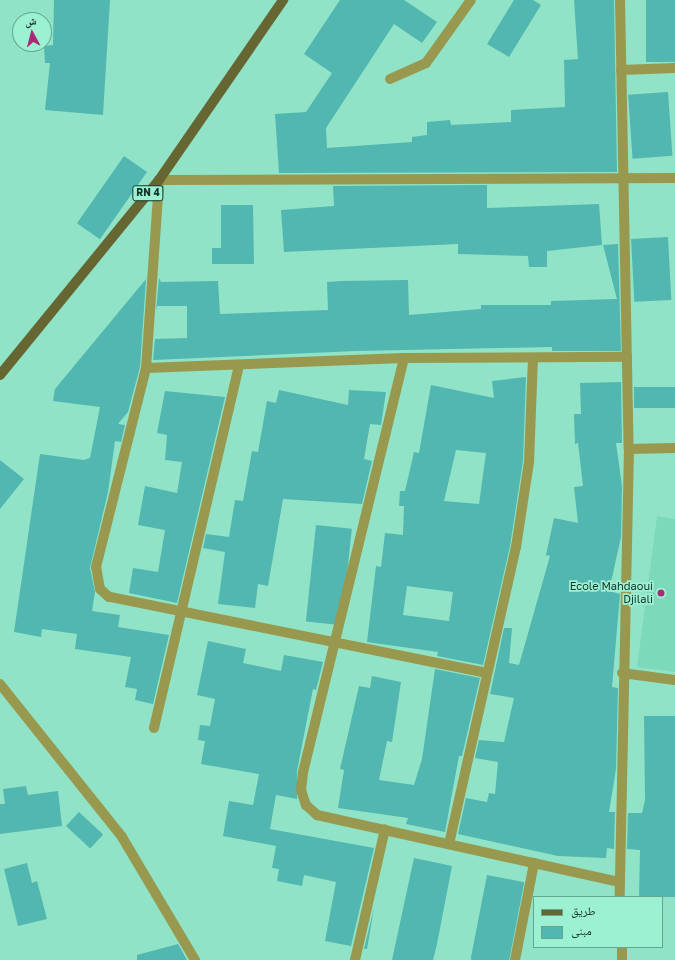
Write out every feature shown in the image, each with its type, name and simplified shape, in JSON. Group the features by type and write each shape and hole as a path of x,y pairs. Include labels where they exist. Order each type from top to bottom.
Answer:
{"main road":[{"name":"RN 4","path":"0,375 159,180 283,0"}],"street":[{"path":"390,79 426,63 471,0"},
{"path":"620,0 629,449 622,673 620,896"},
{"path":"621,70 675,68"},
{"path":"487,673 109,597 95,580 146,368 159,180 675,178"},
{"path":"146,368 404,358 533,359 627,357"},
{"path":"404,358 334,642 301,790 306,805 317,815 619,882"},
{"path":"449,844 516,547 529,462 533,359"},
{"path":"154,728 239,365"},
{"path":"629,449 675,448"},
{"path":"622,673 675,680"},
{"path":"0,684 122,837 195,960"},
{"path":"355,960 385,829"},
{"path":"516,960 534,863"},
{"path":"622,948 622,960"}],"shaded area":[{"name":"Ecole Mahdaoui Djilali","path":"657,516 675,519 675,672 637,667"}],"building":[{"path":"54,0 110,0 103,115 45,110 50,63 45,63 44,52 52,52"},
{"path":"340,0 404,0 437,22 422,43 394,24 326,128 327,148 412,142 412,137 427,135 427,122 450,120 451,125 511,122 511,110 565,107 564,60 578,59 574,0 614,0 617,172 279,173 275,114 306,112 332,73 304,54"},
{"path":"514,0 533,0 541,5 509,57 487,44"},
{"path":"646,0 675,0 675,62 646,62"},
{"path":"668,92 672,156 633,159 628,95"},
{"path":"124,156 147,172 100,239 77,223"},
{"path":"487,185 487,208 599,204 602,245 547,251 547,267 529,267 528,256 458,254 458,244 284,252 281,210 334,206 333,186"},
{"path":"221,205 253,205 254,264 212,264 212,248 221,248"},
{"path":"668,237 671,300 634,302 631,239"},
{"path":"618,244 621,351 552,351 552,347 356,351 153,360 155,339 187,338 187,306 157,306 156,312 159,278 161,282 218,281 220,314 328,310 327,282 342,281 408,280 409,315 481,309 481,305 551,305 551,301 617,299 603,245"},
{"path":"146,279 140,367 128,412 118,424 125,425 121,442 115,441 108,492 90,568 95,592 92,611 120,615 118,627 169,635 153,704 135,700 137,689 125,687 131,657 75,649 77,634 42,629 41,637 14,632 40,454 84,460 90,458 100,407 53,401 55,389"},
{"path":"526,377 523,461 510,546 483,665 437,656 438,652 367,642 376,566 381,567 385,533 403,535 404,506 399,506 400,491 405,491 414,452 419,453 431,385 494,398 492,381","holes":["456,450 486,453 479,504 444,501","407,586 453,592 449,621 403,615"]},
{"path":"621,382 622,443 616,443 622,486 621,537 609,591 620,594 612,687 618,688 616,769 609,812 615,812 614,849 607,848 606,858 558,856 458,834 466,798 487,802 489,793 495,794 498,762 475,758 479,740 504,742 514,698 490,694 504,628 512,628 509,663 519,665 550,556 546,555 554,518 578,523 574,487 583,486 578,443 575,444 574,414 581,414 580,383"},
{"path":"634,387 675,387 675,408 634,408"},
{"path":"279,390 348,405 349,390 386,392 381,425 370,424 364,459 372,461 362,504 283,499 268,586 258,584 255,608 218,604 225,552 203,548 206,534 229,537 235,500 243,501 252,451 258,452 267,401 276,403"},
{"path":"165,391 225,397 177,603 129,593 133,568 158,572 165,530 138,525 145,486 177,493 182,462 165,460 167,435 157,433"},
{"path":"0,460 24,479 0,509"},
{"path":"316,525 352,529 342,625 306,621"},
{"path":"208,641 246,649 243,663 281,671 284,655 323,662 316,690 313,689 297,771 297,799 276,795 270,829 374,848 351,946 325,941 336,882 304,875 302,886 277,881 279,869 272,868 276,846 223,836 229,801 253,805 259,774 201,764 205,741 198,740 200,725 210,726 215,699 197,695"},
{"path":"435,669 480,678 462,756 459,756 445,832 406,824 408,818 338,808 344,770 340,769 359,686 370,688 372,676 401,682 392,742 387,741 379,780 414,785 422,759"},
{"path":"644,716 675,716 675,897 639,896 640,850 627,849 628,813 642,813 645,800"},
{"path":"26,786 28,795 58,791 62,826 0,834 0,804 5,804 3,789"},
{"path":"79,812 103,835 90,848 66,826"},
{"path":"414,858 452,866 437,944 433,960 392,960"},
{"path":"27,863 32,883 37,881 47,919 18,926 4,869"},
{"path":"487,875 524,882 509,960 471,959"},
{"path":"374,908 367,949 364,949"},
{"path":"178,944 187,960 137,960 137,955"}],"place":[{"name":"Ecole Mahdaoui Djilali","path":"661,593"}]}
